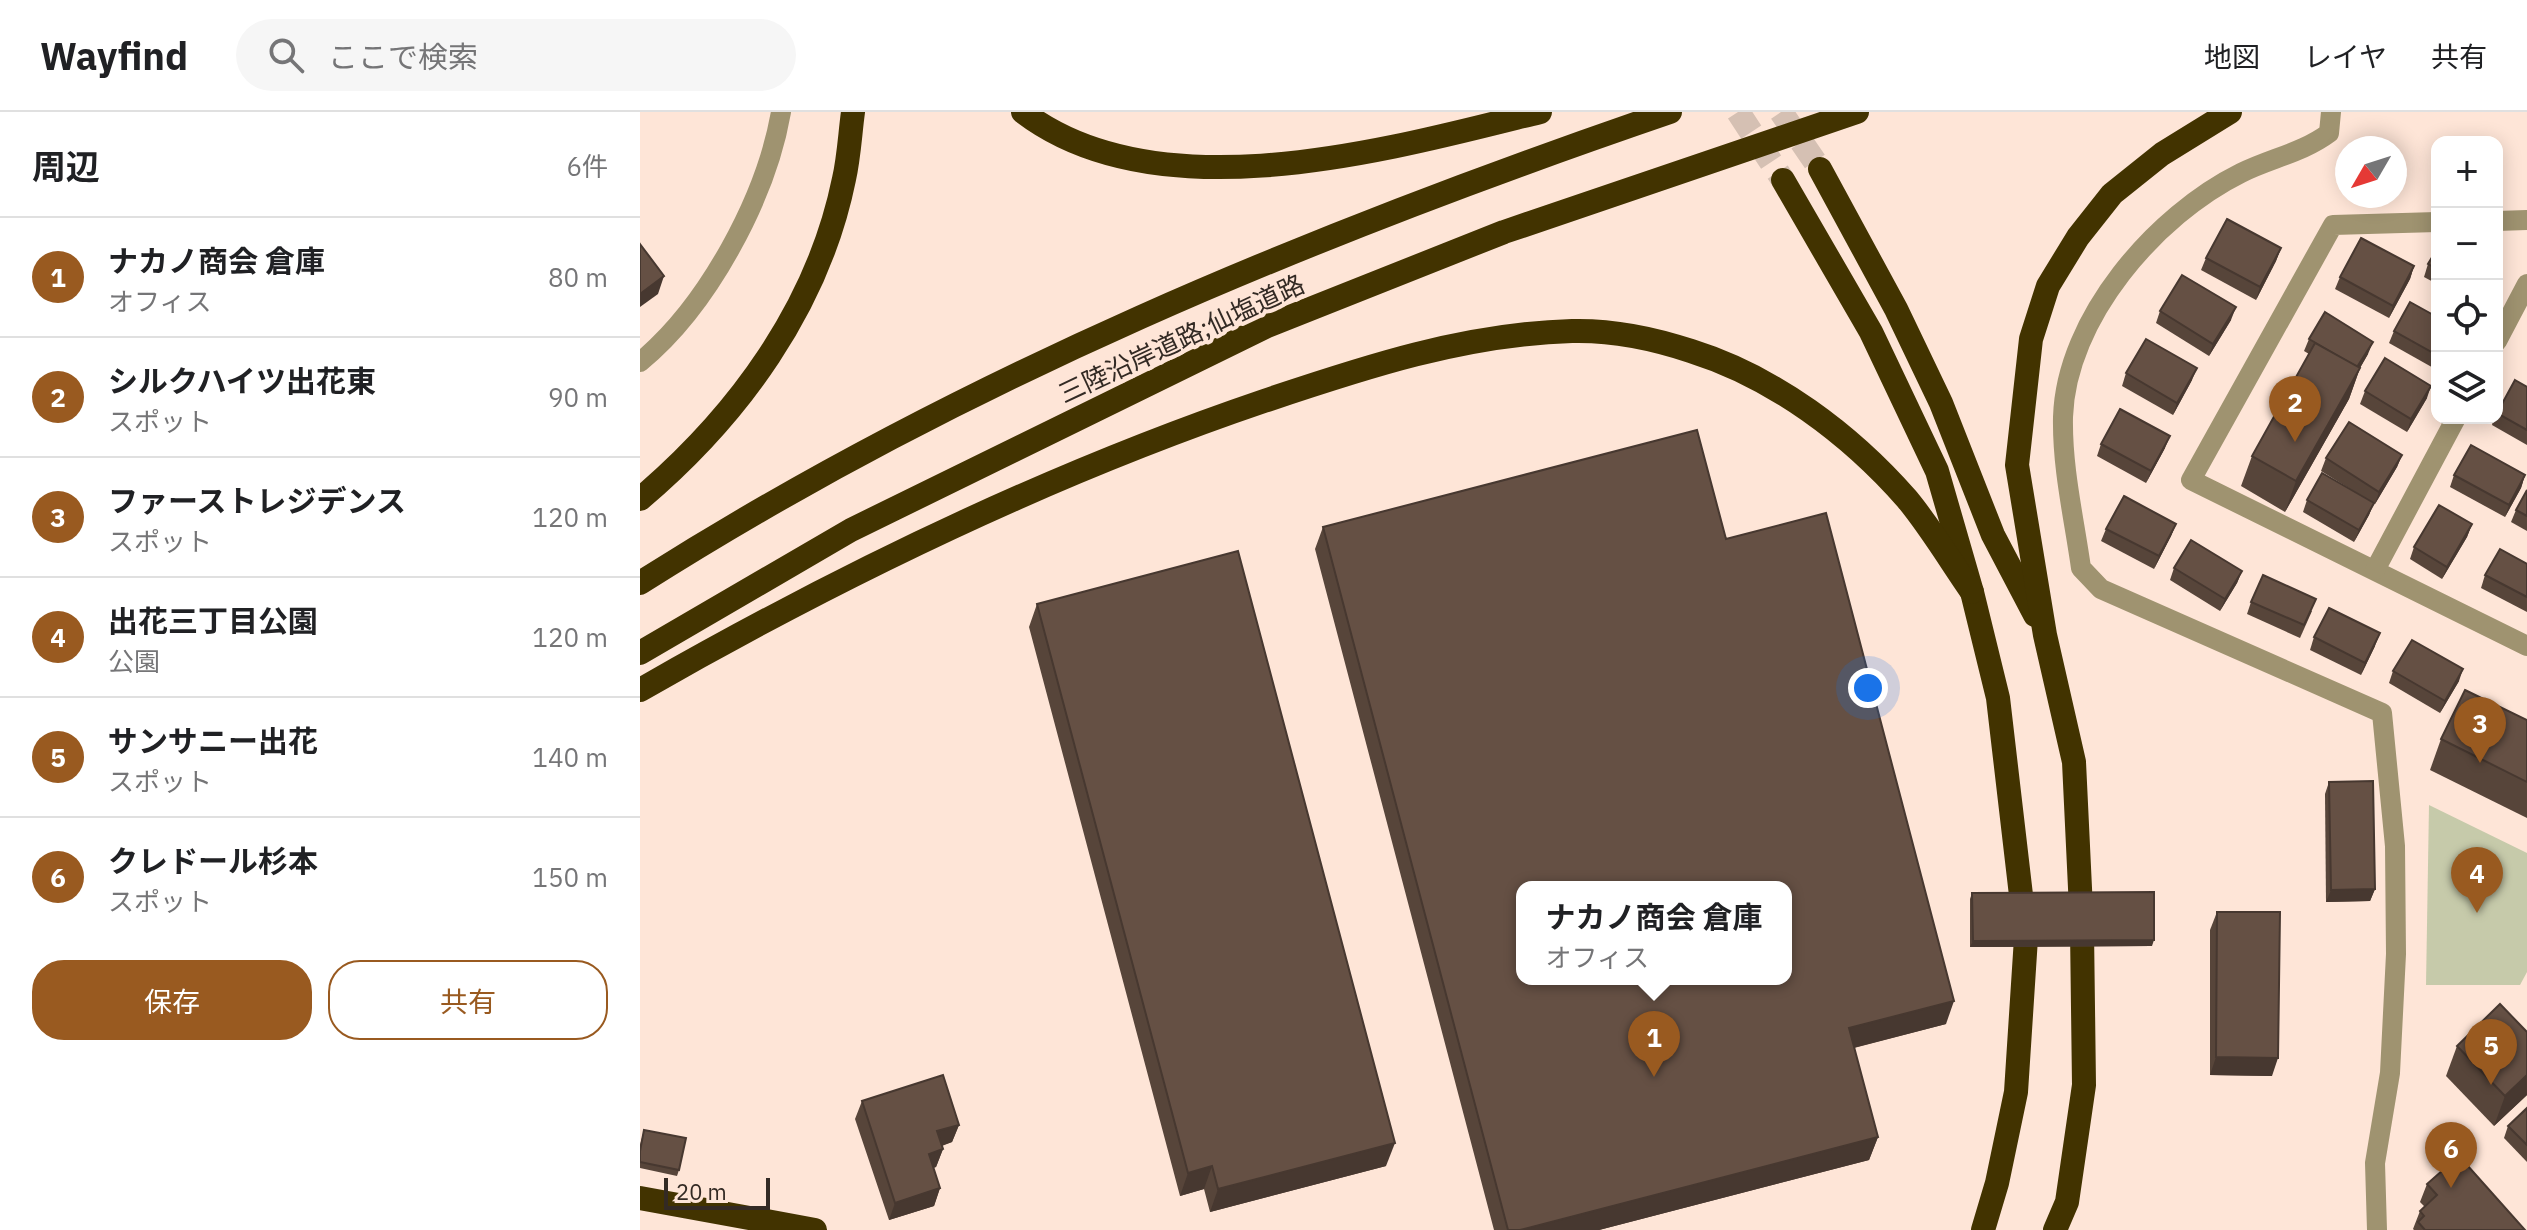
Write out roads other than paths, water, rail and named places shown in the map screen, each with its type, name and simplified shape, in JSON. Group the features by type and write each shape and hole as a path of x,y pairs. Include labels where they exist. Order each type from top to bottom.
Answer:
{"highway":[{"path":"640,499 686,460 732,409 770,355 793,314 822,251 844,180 853,112"},
{"path":"1023,112 1071,140 1116,154 1169,164 1229,168 1380,150 1540,112"},
{"name":"三陸沿岸道路;仙塩道路","path":"640,583 821,477 1031,369 1241,274 1475,181 1670,112"},
{"name":"三陸沿岸道路;仙塩道路","path":"640,653 851,530 1267,326 1504,232 1857,112"},
{"path":"2055,1230 2067,1202 2084,1085 2083,946 2074,762 2045,635 2017,465 2031,339 2048,286 2078,237 2112,194 2162,154 2230,112"},
{"path":"1820,169 1896,309 1941,403 1993,535 2045,635"},
{"path":"1783,180 1871,332 1937,471 1998,698 2026,938 2016,1092 1997,1183 1983,1230"},
{"path":"640,690 741,632 883,558 1195,424 1313,384 1455,343 1576,331 1634,337 1692,351 1745,373 1801,404 1852,445 1908,500 1972,592"},
{"path":"640,1198 815,1230"}],"street":[{"path":"640,362 683,315 714,274 733,241 762,180 781,112"},
{"path":"2331,112 2329,133 2309,148 2241,173 2156,234 2093,310 2063,414 2065,459 2081,568 2089,579 2101,589 2382,713 2395,846 2396,954 2390,1073 2375,1163 2377,1230"},
{"path":"2503,221 2527,220"},
{"path":"2431,222 2333,225 2191,480 2527,646"},
{"path":"2503,330 2527,284"},
{"path":"2375,570 2453,424"}],"tunnel":[{"path":"1738,112 1783,180"},
{"path":"1781,112 1820,169"}],"place":[{"name":"シルクハイツ出花東","path":"2295,442"},
{"name":"ファーストレジデンス","path":"2480,763"},
{"name":"出花三丁目公園","path":"2477,913"},
{"name":"ナカノ商会 倉庫","path":"1654,1077"},
{"name":"サンサニー出花","path":"2491,1085"},
{"name":"クレドール杉本","path":"2451,1188"}]}
